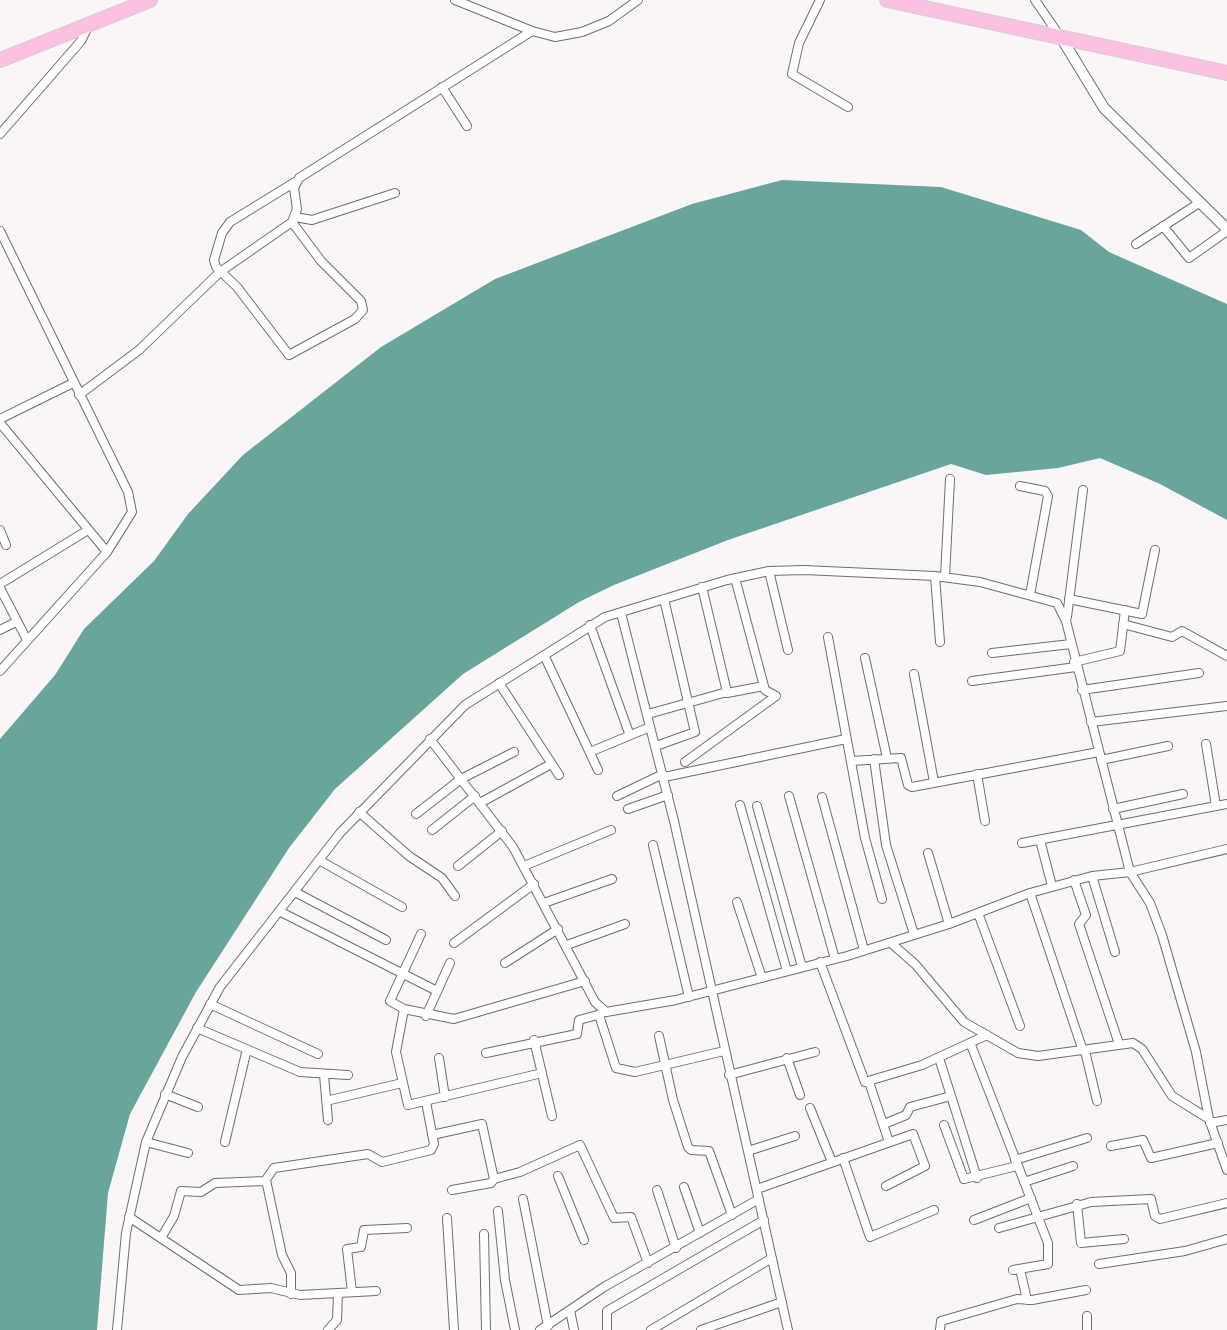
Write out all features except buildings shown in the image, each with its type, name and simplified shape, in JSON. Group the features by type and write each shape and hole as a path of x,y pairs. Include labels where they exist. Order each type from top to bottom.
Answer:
{"highway":[{"path":"0,60 150,0"},
{"path":"887,0 1227,73"}],"street":[{"path":"455,0 555,37 582,32 609,21 638,0"},
{"path":"820,0 799,43 792,74 848,107"},
{"path":"1035,0 1104,108 1227,230 1188,258 1163,226"},
{"path":"0,134 81,41 91,23"},
{"path":"295,182 293,220 321,261 361,301 363,310 355,319 296,353 286,354 237,287 220,272 215,255 225,228 247,209 295,182 532,31"},
{"path":"442,87 467,126"},
{"path":"79,395 139,350 220,272 293,220 312,220 395,193"},
{"path":"1136,244 1199,203"},
{"path":"0,231 131,503 129,520 107,552 0,671"},
{"path":"73,383 0,421 107,552"},
{"path":"940,642 940,576 950,479"},
{"path":"1020,486 1045,491 1048,496 1030,595"},
{"path":"1066,621 1083,490"},
{"path":"0,530 6,545"},
{"path":"27,640 0,586 88,530"},
{"path":"1069,599 1143,613 1155,550"},
{"path":"769,571 788,650"},
{"path":"117,1330 129,1217 146,1142 165,1094 210,1004 279,911 359,812 465,705 590,625 702,587 769,571 940,576 1057,603 1066,621 1130,872 1150,903 1162,935 1196,1052 1210,1121 1227,1170"},
{"path":"685,762 776,696 766,692 735,578"},
{"path":"702,587 727,693"},
{"path":"656,746 695,733 664,599"},
{"path":"972,681 1075,664 1118,653 1125,610"},
{"path":"621,613 664,775 788,1330"},
{"path":"0,630 16,622"},
{"path":"1123,624 1172,637 1182,631 1227,656"},
{"path":"590,625 629,733"},
{"path":"828,637 846,739 882,899"},
{"path":"992,653 1071,644"},
{"path":"544,655 598,770"},
{"path":"865,658 887,758"},
{"path":"1082,690 1199,673"},
{"path":"914,674 934,782"},
{"path":"499,683 559,775"},
{"path":"648,714 764,686"},
{"path":"1091,722 1227,706"},
{"path":"590,752 629,733 650,727"},
{"path":"430,739 502,831 524,866 602,1013 616,1068 635,1072 724,1051"},
{"path":"617,796 664,775 846,739"},
{"path":"1206,744 1216,806"},
{"path":"851,761 902,758 910,787 1168,746"},
{"path":"416,814 461,779 514,752"},
{"path":"874,759 885,837 914,934"},
{"path":"432,830 478,799 551,764"},
{"path":"977,774 985,821"},
{"path":"1113,809 1183,794"},
{"path":"628,809 668,795"},
{"path":"789,796 835,959"},
{"path":"822,797 864,950"},
{"path":"1022,843 1227,804"},
{"path":"740,805 787,971"},
{"path":"757,806 802,967"},
{"path":"359,812 409,856 442,878 455,896"},
{"path":"524,866 611,830"},
{"path":"458,866 502,831"},
{"path":"1040,840 1052,886"},
{"path":"653,845 689,997"},
{"path":"486,1053 534,1040 577,1034 579,1020 602,1013 711,992 891,943 1052,886 1092,876 1130,872 1227,849"},
{"path":"928,853 949,924"},
{"path":"319,860 402,907"},
{"path":"1092,876 1115,952"},
{"path":"544,903 612,879"},
{"path":"1074,880 1086,916 1079,924 1119,1044"},
{"path":"878,885 896,881"},
{"path":"454,943 534,884"},
{"path":"295,892 386,940"},
{"path":"1030,893 1084,1051 1097,1101"},
{"path":"737,902 762,978"},
{"path":"279,911 437,991"},
{"path":"978,913 1020,1026"},
{"path":"567,945 625,924"},
{"path":"505,963 558,929"},
{"path":"421,934 390,1002 426,1016 463,1018 585,981"},
{"path":"891,943 915,964 964,1022 987,1035 1027,1056 1084,1051 1119,1044 1138,1045 1172,1096 1210,1121 1227,1120"},
{"path":"820,962 863,1080 869,1082 939,1058 987,1035"},
{"path":"426,1016 450,963"},
{"path":"210,1004 318,1054"},
{"path":"404,1009 396,1052 408,1105 542,1073"},
{"path":"197,1028 300,1072 348,1075"},
{"path":"659,1036 689,1149 709,1151 732,1215"},
{"path":"534,1040 552,1116"},
{"path":"971,1045 1048,1243 1050,1260 1045,1265 1016,1269 1027,1300"},
{"path":"225,1142 247,1049"},
{"path":"729,1075 815,1052"},
{"path":"439,1058 445,1097"},
{"path":"787,1058 800,1095"},
{"path":"939,1058 977,1178"},
{"path":"324,1075 328,1120"},
{"path":"869,1082 889,1142"},
{"path":"326,1101 402,1083"},
{"path":"165,1094 198,1107"},
{"path":"884,1124 906,1115 910,1107 951,1096"},
{"path":"291,1294 291,1273 282,1255 266,1180 274,1168 368,1154 382,1162 429,1151 434,1146 426,1102"},
{"path":"810,1108 832,1162"},
{"path":"432,1135 482,1124 494,1179"},
{"path":"944,1125 962,1177 977,1178 1087,1138"},
{"path":"523,1199 544,1328 732,1215 758,1194 832,1162 913,1134 925,1165 886,1186"},
{"path":"748,1151 795,1136"},
{"path":"1111,1146 1143,1140 1151,1158 1218,1143"},
{"path":"146,1142 188,1153"},
{"path":"452,1190 488,1183 520,1172 580,1145 615,1219 631,1217 648,1263"},
{"path":"843,1158 870,1237 934,1210"},
{"path":"1024,1182 1073,1166"},
{"path":"558,1176 584,1240"},
{"path":"161,1238 174,1216 180,1191 201,1192 215,1183 266,1180"},
{"path":"684,1187 700,1233"},
{"path":"657,1190 676,1248"},
{"path":"974,1220 1031,1198"},
{"path":"999,1228 1077,1204 1151,1199 1155,1216 1160,1219 1227,1203"},
{"path":"1077,1204 1081,1243 1124,1239"},
{"path":"498,1211 505,1280 515,1330"},
{"path":"129,1217 239,1290 271,1288 291,1294 376,1291"},
{"path":"447,1218 454,1330"},
{"path":"607,1330 607,1311 764,1220"},
{"path":"352,1292 347,1249 361,1247 364,1230 407,1228"},
{"path":"484,1234 486,1330"},
{"path":"1099,1264 1185,1251 1227,1239"},
{"path":"651,1330 772,1258"},
{"path":"940,1330 939,1324 944,1320 1017,1299 1086,1290"},
{"path":"328,1330 337,1320 338,1293"},
{"path":"705,1329 782,1302"},
{"path":"570,1310 574,1330"},
{"path":"1087,1316 1087,1330"}],"shaded area":[{"path":"782,180 941,187 1081,230 1109,252 1227,304 1227,520 1160,484 1100,458 1058,468 986,475 951,464 728,540 614,585 579,602 463,674 335,789 289,848 196,992 130,1114 108,1193 97,1330 0,1330 0,739 55,675 84,629 154,561 188,514 243,455 381,347 495,279 692,204"}]}
